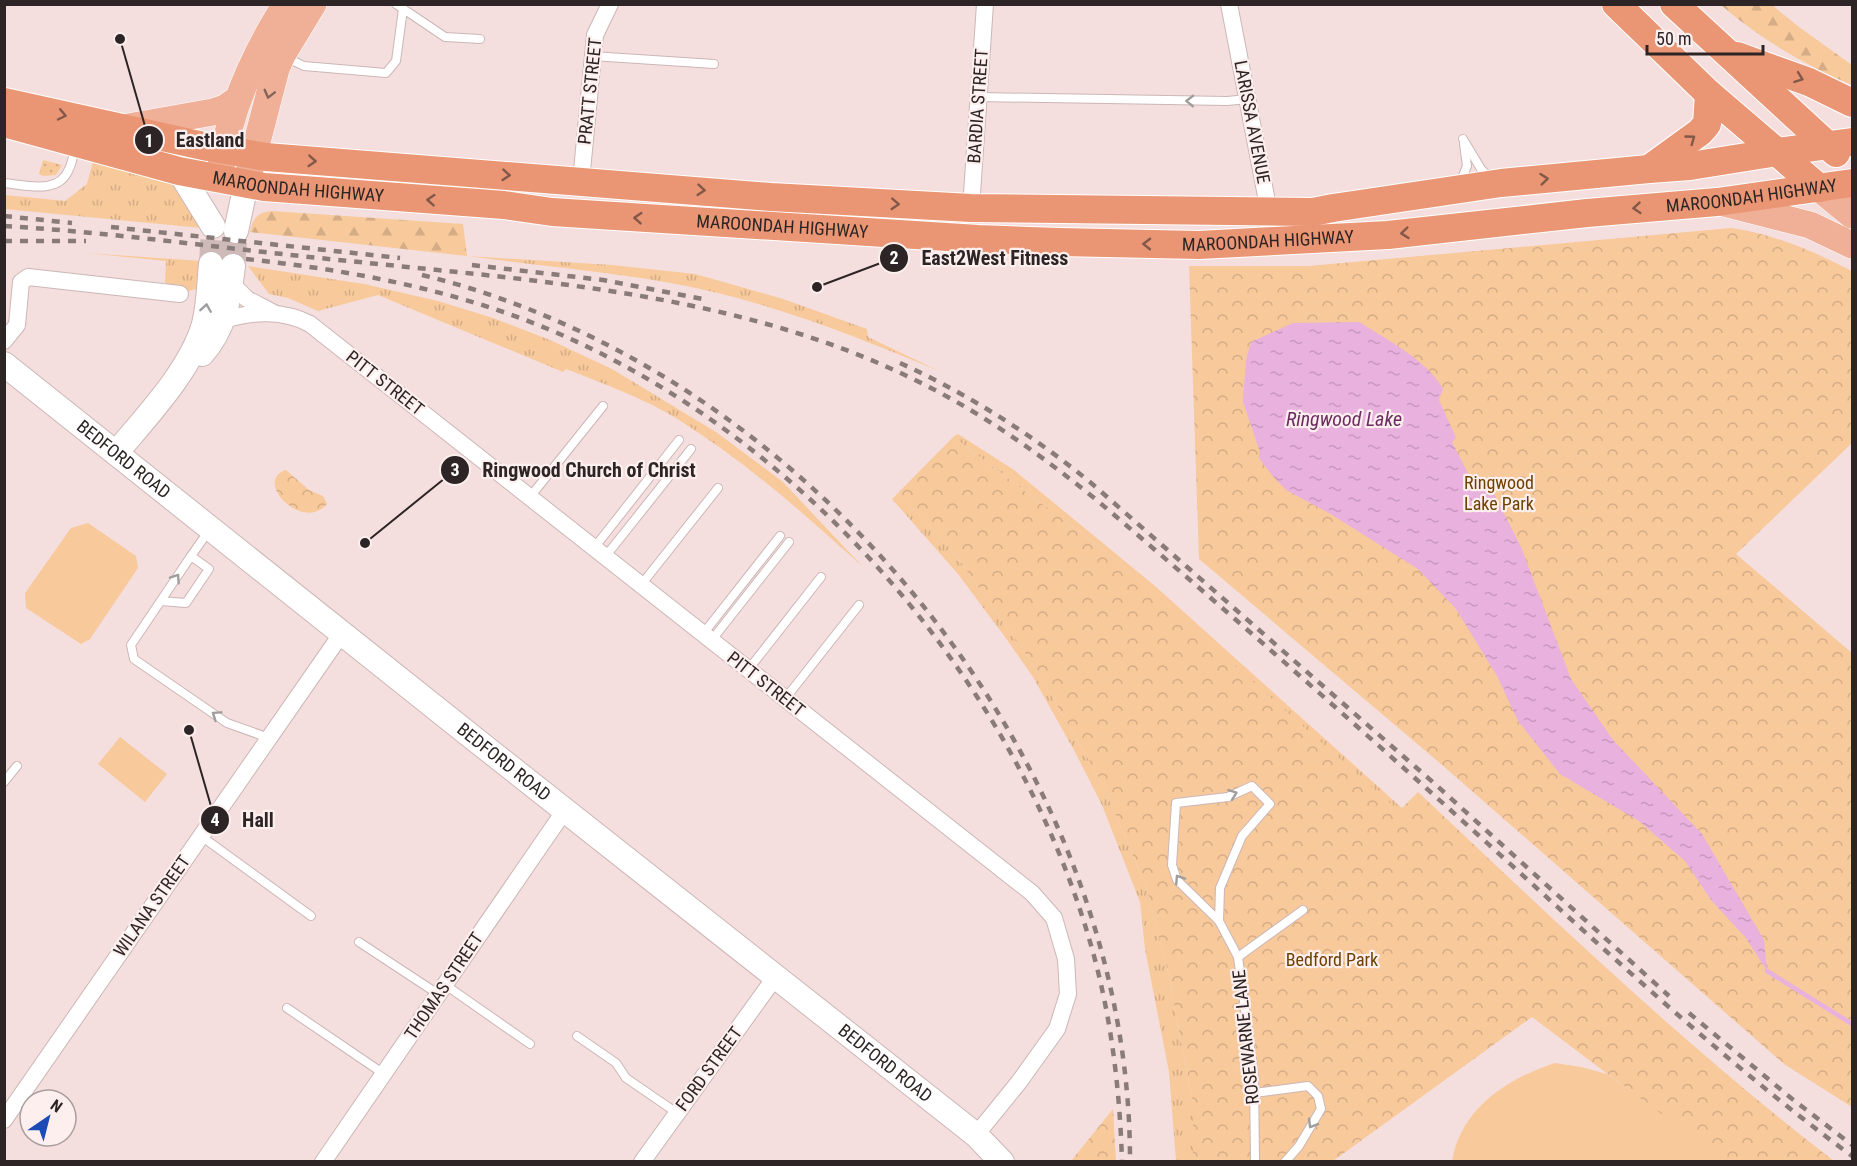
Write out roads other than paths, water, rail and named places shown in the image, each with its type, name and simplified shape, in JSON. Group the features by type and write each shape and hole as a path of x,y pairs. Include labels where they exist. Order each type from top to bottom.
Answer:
{"highway":[{"path":"1616,4 1709,93 1820,188"},
{"path":"1674,4 1724,51 1841,144 1852,168"},
{"path":"1724,51 1809,82 1852,103"},
{"path":"1649,169 1700,132 1707,124 1709,93"},
{"name":"MAROONDAH HIGHWAY","path":"4,102 223,149 296,160 730,193 972,208 1313,212 1501,183 1690,166 1841,144"},
{"name":"MAROONDAH HIGHWAY","path":"4,123 179,171 274,188 504,206 552,212 1059,242 1199,245 1388,235 1717,201 1852,183"},
{"path":"1456,190 1464,227"},
{"path":"728,224 730,193"}],"main road":[{"path":"179,171 221,229 233,182 254,155 271,85 282,55 312,4"},
{"path":"233,182 223,149 238,99 279,8"},
{"path":"122,128 213,112 225,108 238,99"},
{"path":"1820,188 1852,215"},
{"path":"1717,201 1802,223 1852,245"},
{"path":"174,380 212,343 224,321 229,302 225,271"},
{"path":"116,453 174,380 195,346 225,271"},
{"name":"BEDFORD ROAD","path":"4,364 976,1135 1002,1161"}],"street":[{"name":"PRATT STREET","path":"581,181 592,56 596,34 610,4"},
{"name":"BARDIA STREET","path":"972,208 985,4"},
{"name":"LARISSA AVENUE","path":"1229,4 1268,213 1269,241"},
{"name":"PITT STREET","path":"225,271 247,299 274,313"},
{"path":"4,341 17,325 21,282 28,278 157,296 180,294"},
{"name":"PITT STREET","path":"224,321 233,317 274,313 290,315 310,324 1032,893 1054,918 1066,959 1068,994 1057,1029 1019,1082 976,1135"},
{"name":"WILANA STREET","path":"4,1120 342,633"},
{"name":"THOMAS STREET","path":"323,1161 565,810"},
{"name":"FORD STREET","path":"642,1161 776,976"}],"lane":[{"path":"282,55 304,66 386,73 396,61 400,7 445,36 480,39"},
{"path":"592,56 714,64"},
{"path":"979,97 1227,101 1248,99"},
{"path":"1456,190 1467,166 1463,139 1486,175 1501,183"},
{"path":"4,183 44,187 61,181 69,170 76,143"},
{"path":"530,497 603,406"},
{"path":"600,552 679,440"},
{"path":"600,552 691,449"},
{"path":"641,585 718,488"},
{"path":"210,529 130,645 134,659 227,723 269,738"},
{"path":"707,637 780,536"},
{"path":"707,637 789,542"},
{"path":"161,601 186,603 209,569 191,556"},
{"path":"748,670 821,577"},
{"path":"785,699 859,605"},
{"path":"4,782 17,766"},
{"path":"1219,921 1220,888 1242,836 1270,804 1252,786 1228,797 1176,803 1172,865 1178,880 1219,921 1238,957"},
{"path":"201,836 311,916"},
{"name":"ROSEWARNE LANE","path":"1255,1161 1254,1076 1238,957 1303,910"},
{"path":"359,942 530,1044"},
{"path":"287,1008 384,1074"},
{"path":"577,1036 616,1063 626,1078 677,1113"},
{"path":"1254,1093 1308,1086 1318,1096 1321,1109 1299,1146 1285,1161"}],"water":[{"name":"Ringwood Lake","path":"1359,322 1417,360 1443,389 1439,400 1456,438 1452,442 1476,489 1490,486 1521,547 1571,679 1613,740 1702,834 1764,940 1767,971 1746,938 1711,900 1685,861 1639,821 1560,774 1518,721 1497,676 1456,609 1418,569 1329,513 1286,490 1259,458 1259,449 1243,402 1246,360 1251,342 1293,323"}],"waterway":[{"path":"1767,971 1852,1024"}],"tunnel":[{"path":"211,264 213,228"},
{"path":"233,266 236,231"}],"railway":[{"path":"4,216 72,223"},
{"path":"4,226 134,237 492,276 636,295 706,309 776,327 844,349 911,378 1009,434 1099,502 1336,708 1707,1040 1754,1080 1852,1156"},
{"path":"111,227 400,258"},
{"path":"4,241 86,241"},
{"path":"246,259 362,275 475,303 548,329 643,376 732,435 815,504 891,582 957,668 1014,759 1060,856 1094,956 1106,1007 1117,1084 1122,1162"},
{"path":"472,265 603,280 703,299"},
{"path":"422,275 563,324 696,397 816,491 921,603 1008,730 1074,867 1116,1013 1130,1162"},
{"path":"900,363 998,416 1090,482 1435,784 1669,996"},
{"path":"1689,1013 1791,1098 1852,1145"}],"place":[{"name":"Eastland","path":"120,39"},
{"name":"East2West Fitness","path":"817,287"},
{"name":"Ringwood Church of Christ","path":"365,543"},
{"name":"Hall","path":"189,730"}],"park label":[{"name":"Ringwood Lake Park","path":"1499,493"},
{"name":"Bedford Park","path":"1332,960"}]}
